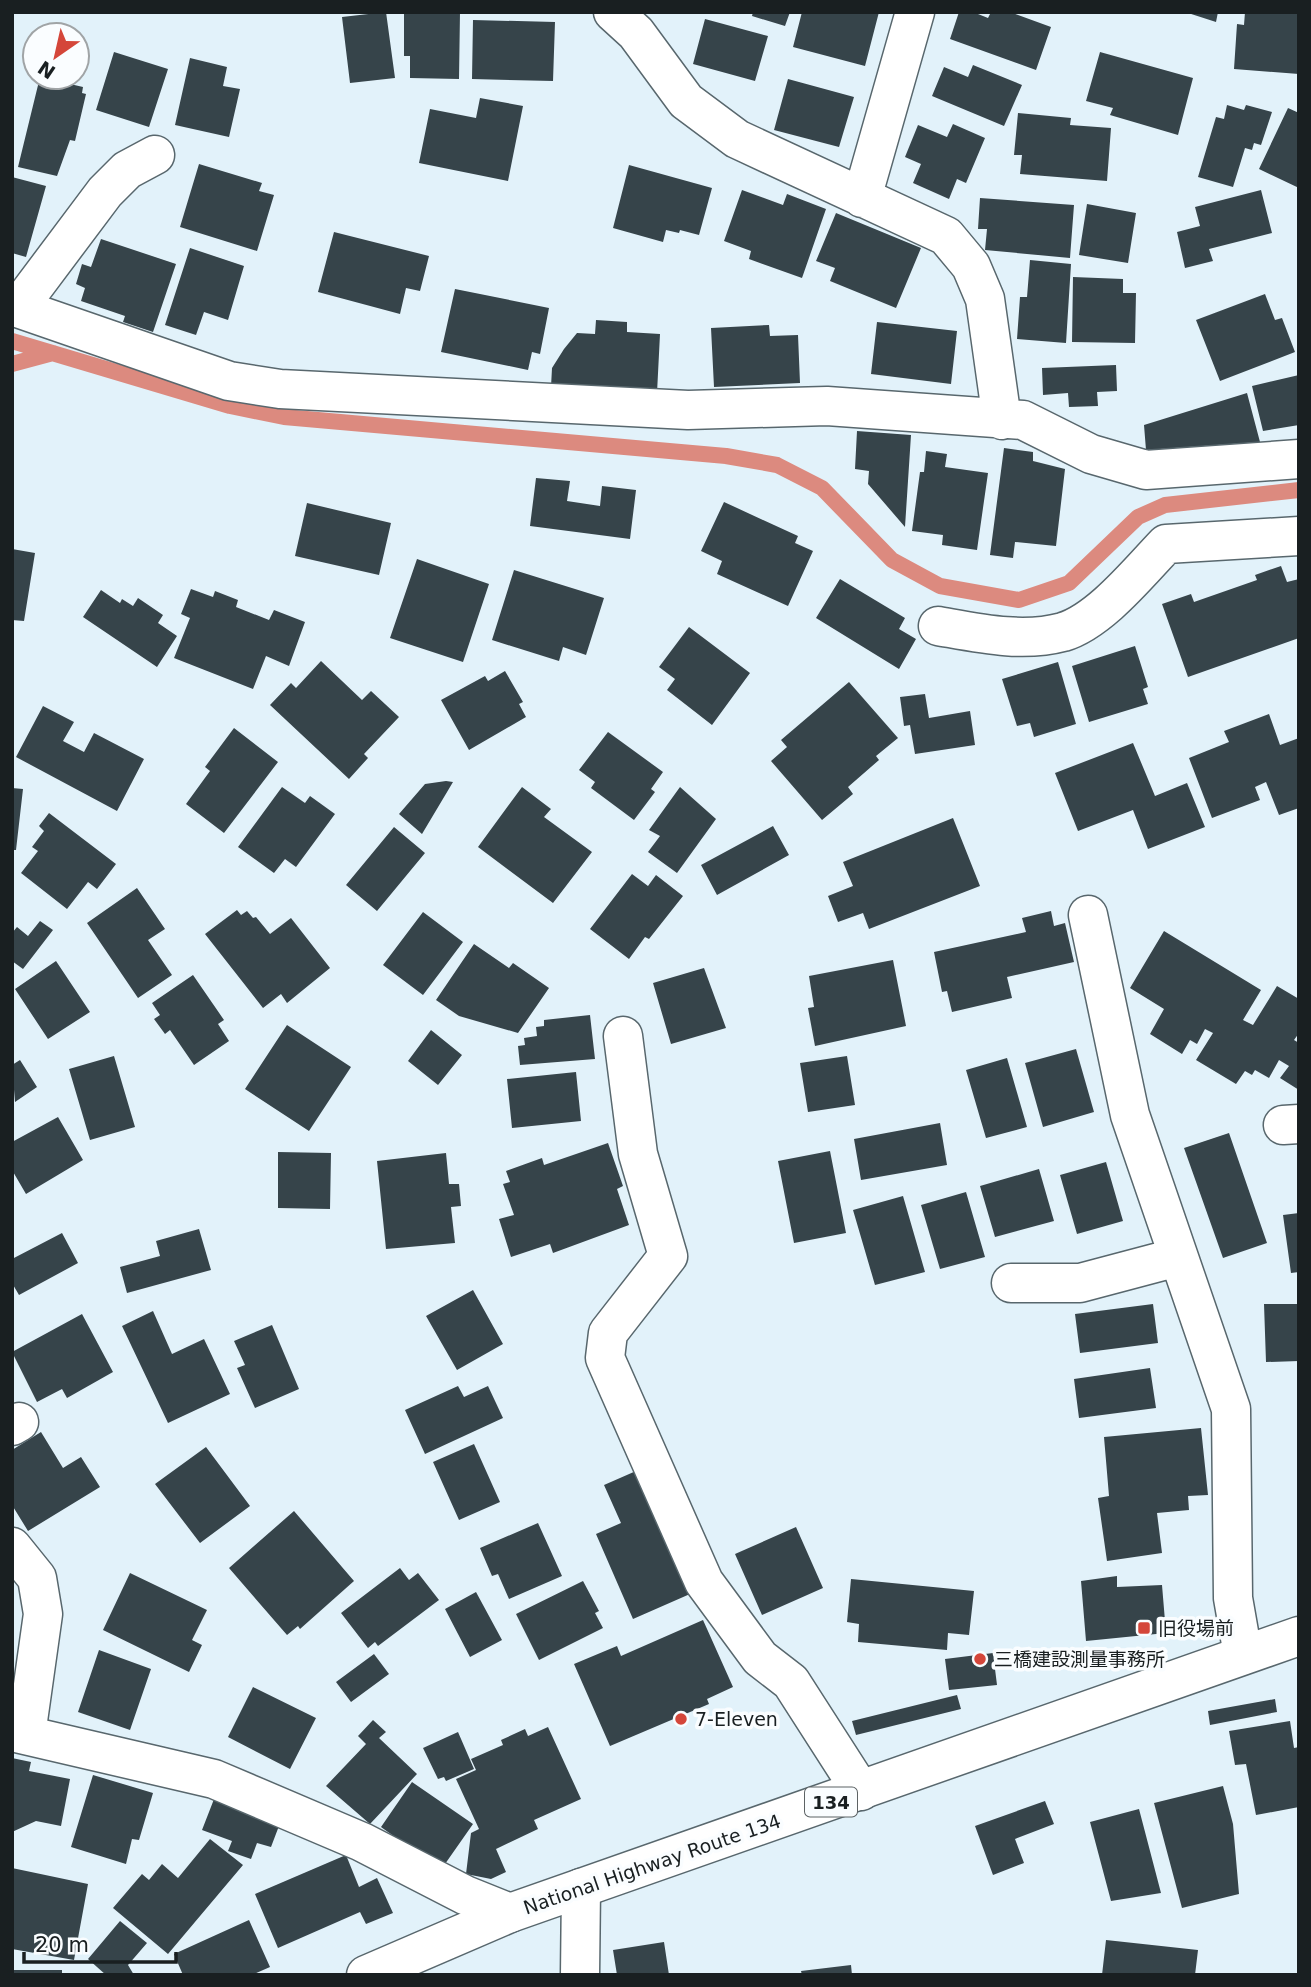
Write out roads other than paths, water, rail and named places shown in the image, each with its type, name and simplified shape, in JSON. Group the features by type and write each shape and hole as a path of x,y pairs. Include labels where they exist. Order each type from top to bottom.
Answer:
{"main road":[{"path":"612,12 636,33 685,101 737,139 946,236 971,266 985,299 1002,420"},
{"path":"862,198 915,12"},
{"path":"155,155 127,170 104,192 15,307 229,380 280,389 688,410 827,406 1023,420 1091,454 1146,470 1299,459"},
{"path":"938,626 1007,637 1063,632 1110,603 1166,544 1299,536"},
{"path":"1088,915 1130,1115 1231,1409 1233,1598 1243,1655"},
{"path":"624,1036 638,1154 668,1256 608,1333 605,1358 704,1583 760,1658 791,1682 861,1791"},
{"path":"1012,1283 1080,1283 1178,1257"},
{"path":"12,1547 37,1578 43,1614 19,1733 214,1779 362,1842 465,1895 510,1913"},
{"name":"National Highway Route 134","path":"366,1975 510,1913 1299,1636"},
{"path":"580,1975 581,1888"}],"waterway":[{"path":"12,341 230,406 284,417 726,456 777,465 822,488 892,560 940,586 1019,600 1069,583 1138,517 1165,505 1299,490"},
{"path":"12,364 53,353"}],"place":[{"name":"旧役場前","path":"1144,1628"},
{"name":"三橋建設測量事務所","path":"980,1659"},
{"name":"7-Eleven","path":"681,1719"}]}
